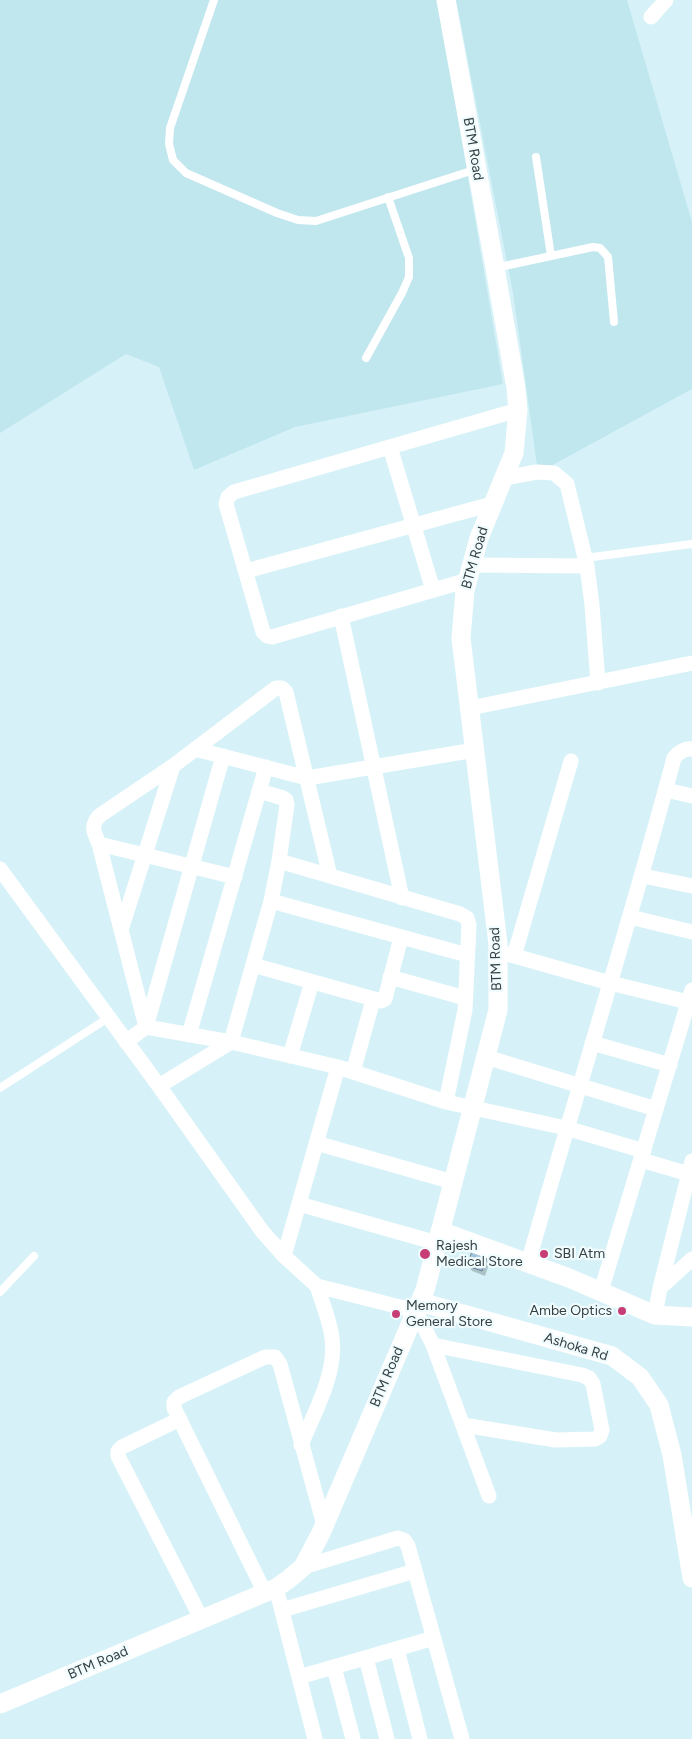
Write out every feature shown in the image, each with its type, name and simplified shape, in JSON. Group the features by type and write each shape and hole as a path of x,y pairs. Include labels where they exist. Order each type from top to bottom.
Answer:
{"street":[{"name":"BTM Road","path":"0,1704 271,1590 289,1580 303,1567 324,1525 424,1290 473,1107 498,1010 506,954 475,750 461,638 465,590 479,538 514,453 518,410 516,388 495,268 446,0"},
{"path":"651,17 666,0"},
{"path":"518,410 234,492 228,498 226,504 263,632 267,636 272,637 433,590 470,572 586,562"},
{"path":"390,447 433,590"},
{"path":"504,478 537,472 554,473 567,484 586,562 592,605 598,683"},
{"path":"246,570 492,504"},
{"path":"342,616 402,898"},
{"path":"470,708 692,663"},
{"path":"146,1027 99,844 93,829 94,822 99,816 173,766 276,688 282,688 286,692 330,876"},
{"path":"528,1263 566,1128 643,876 674,758 679,752 687,748 692,750"},
{"path":"195,749 307,778 475,750"},
{"path":"126,1042 146,1027 223,756"},
{"path":"571,761 506,954 610,983 691,998 601,1291"},
{"path":"121,930 173,766"},
{"path":"189,1035 266,767"},
{"path":"666,790 692,796"},
{"path":"159,1086 231,1042 270,901 279,861 287,802 283,798 259,791"},
{"path":"99,844 235,877"},
{"path":"279,861 460,914 467,918 469,925 465,1010 446,1102"},
{"path":"0,869 262,1230 284,1256 317,1286 418,1306 489,1496"},
{"path":"643,876 692,886"},
{"path":"270,901 467,955"},
{"path":"630,917 692,932"},
{"path":"252,965 381,1001 385,999 402,937"},
{"path":"390,977 465,998"},
{"path":"290,1056 312,982"},
{"path":"353,1072 374,1000"},
{"path":"146,1027 231,1042 338,1068 446,1102 566,1128 642,1155 691,1166 655,1315"},
{"path":"592,1043 670,1065"},
{"path":"486,1057 656,1109"},
{"path":"284,1256 338,1068"},
{"path":"316,1143 453,1182"},
{"path":"298,1204 438,1237 528,1263 601,1291 655,1315 692,1317"},
{"path":"660,1288 692,1259"},
{"path":"301,1445 328,1378 333,1359 332,1337 317,1286"},
{"name":"Ashoka Rd","path":"418,1306 612,1356 640,1377 659,1404 687,1519 692,1578"},
{"path":"433,1345 590,1378 593,1384 602,1430 600,1436 595,1439 556,1440 464,1425"},
{"path":"315,1739 282,1610 174,1408 174,1402 179,1397 265,1357 275,1357 280,1364 324,1525"},
{"path":"180,1419 122,1447 118,1451 118,1456 202,1620"},
{"path":"303,1567 398,1538 404,1540 408,1546 462,1739"},
{"path":"282,1610 415,1571"},
{"path":"299,1677 434,1638"},
{"path":"397,1649 420,1739"},
{"path":"366,1658 387,1739"},
{"path":"334,1667 353,1739"}],"lane":[{"path":"214,0 170,128 169,144 173,160 186,173 277,213 298,220 316,221 477,169"},
{"path":"536,157 551,256"},
{"path":"366,358 409,277 409,258 388,197"},
{"path":"495,268 593,247 600,248 608,256 614,322"},
{"path":"586,562 692,544"},
{"path":"0,1088 108,1018"},
{"path":"0,1292 34,1256"}],"shaded area":[{"path":"0,0 438,0 503,384 295,427 194,470 159,367 126,354 0,433"},
{"path":"456,0 627,0 692,222 692,389 538,473 513,293"}],"building":[{"path":"472,1252 487,1258 482,1271 468,1266"}],"place":[{"name":"Rajesh Medical Store","path":"425,1254"},
{"name":"SBI Atm","path":"544,1254"},
{"name":"Ambe Optics","path":"622,1311"},
{"name":"Memory General Store","path":"396,1314"}]}
